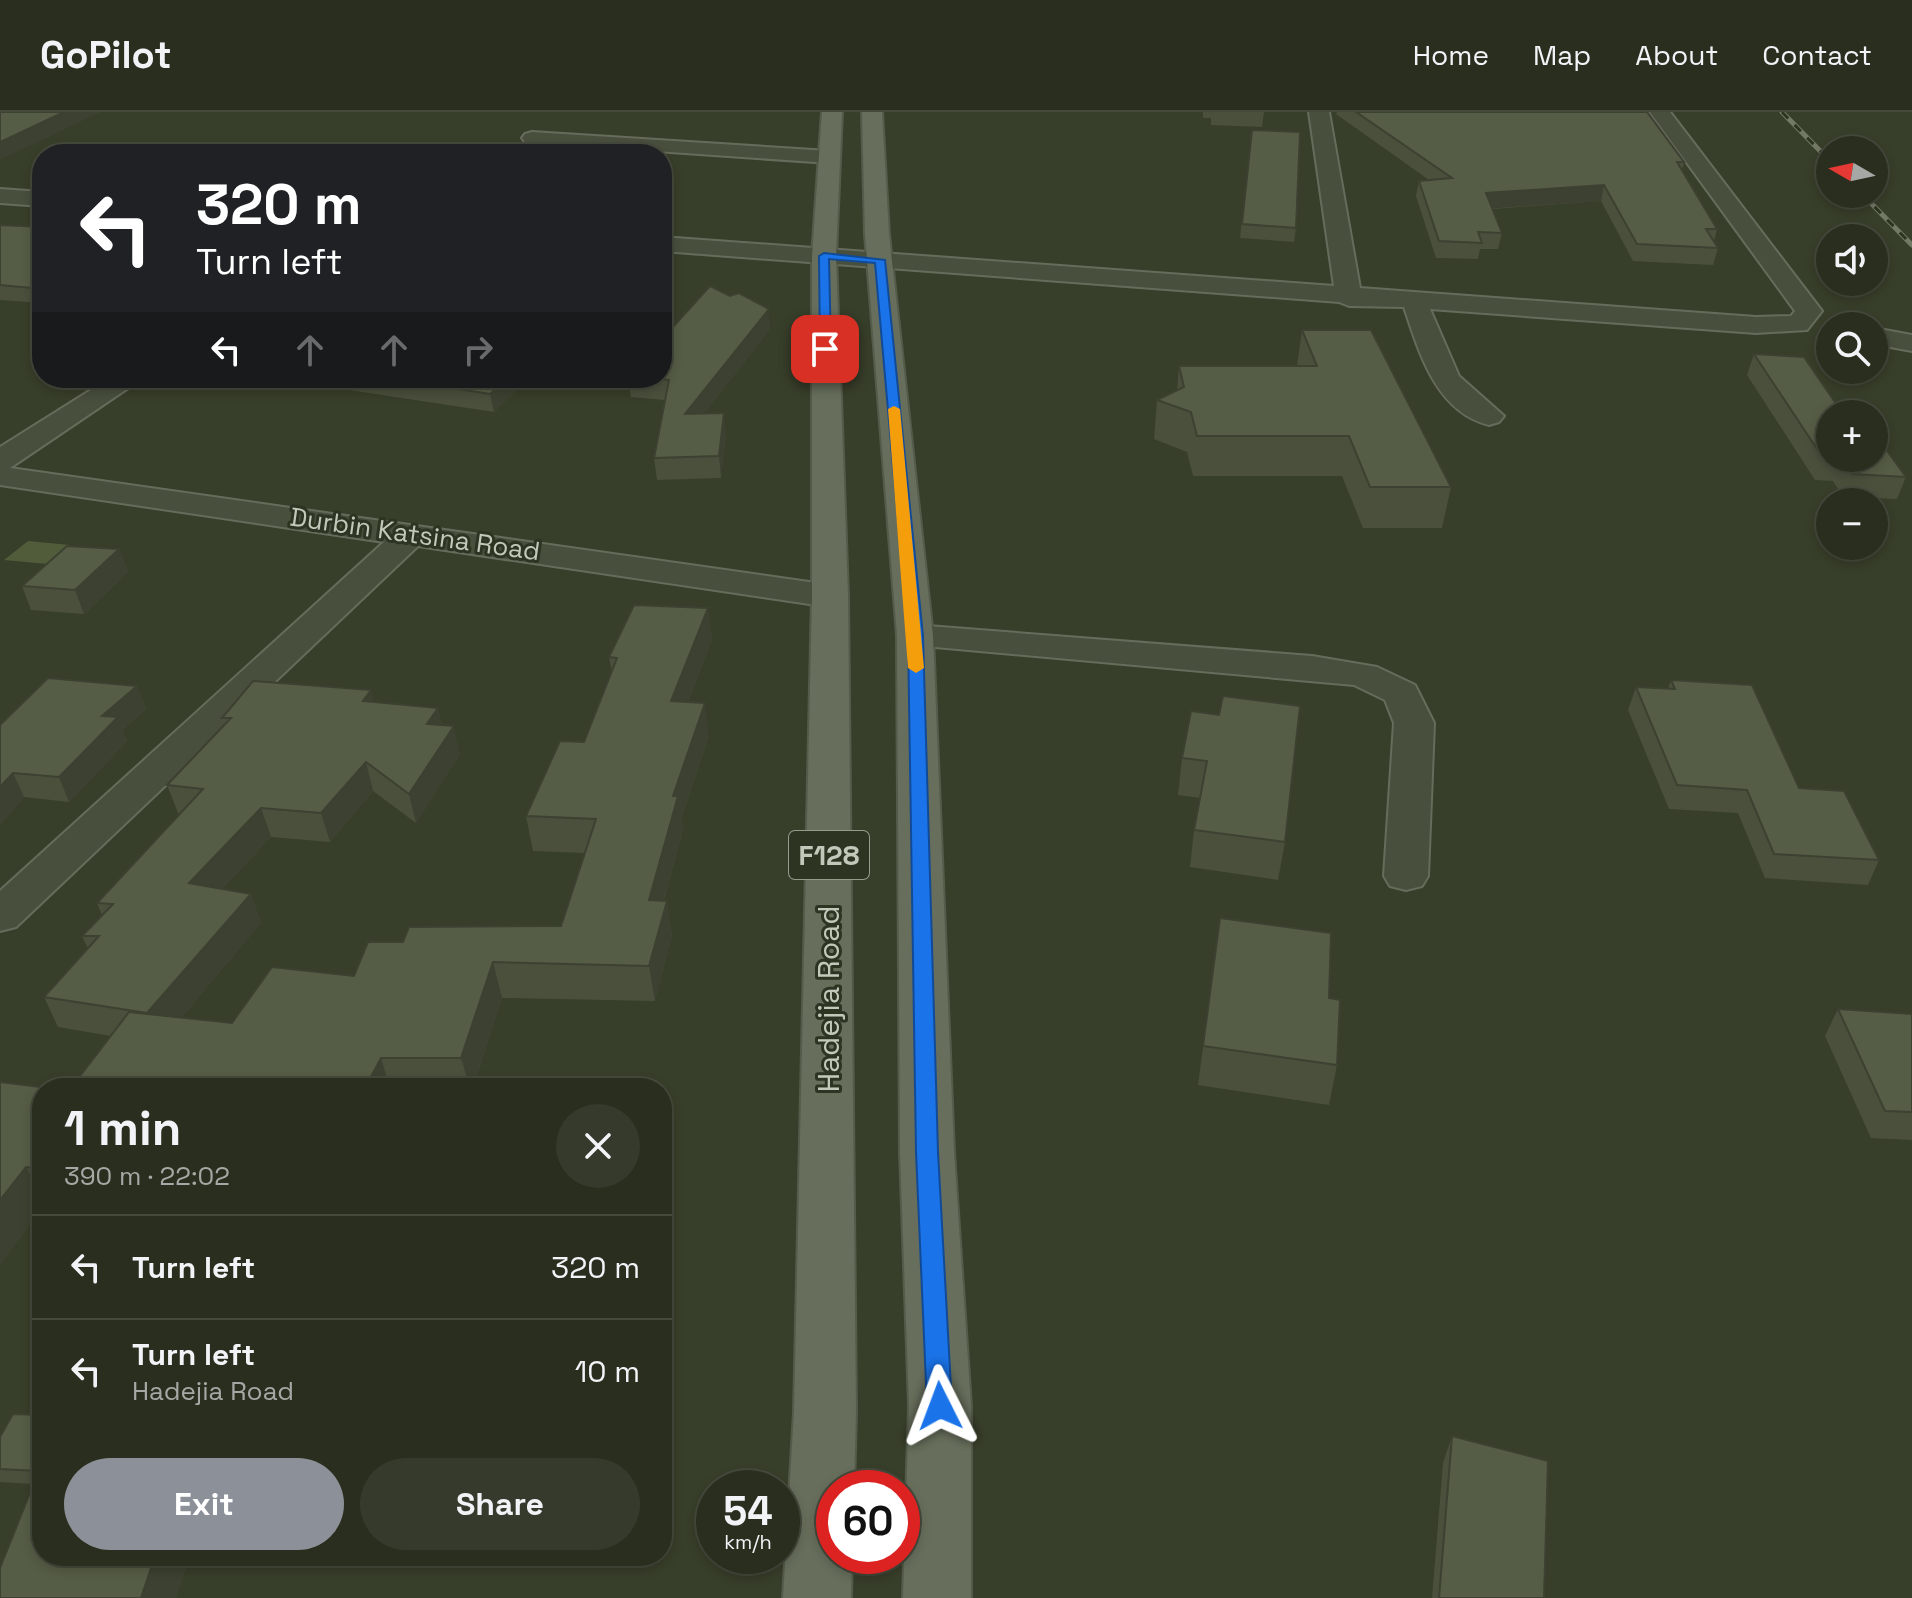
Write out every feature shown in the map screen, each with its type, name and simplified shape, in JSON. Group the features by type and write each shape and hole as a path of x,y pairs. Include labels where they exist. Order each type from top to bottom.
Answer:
{"main road":[{"name":"Hadejia Road","path":"817,1598 825,1412 830,596 824,256 832,112"},
{"path":"872,112 880,260 915,636 927,1152 940,1406 937,1598"}],"street":[{"path":"1319,112 1349,298"},
{"path":"1660,112 1809,311 1798,324"},
{"path":"532,138 626,144"},
{"path":"672,147 829,157"},
{"path":"0,196 32,198"},
{"path":"672,245 1349,298 1816,327"},
{"path":"1415,302 1444,379 1462,400 1489,416"},
{"path":"1888,339 1912,343"},
{"path":"0,461 113,388"},
{"name":"Durbin Katsina Road","path":"0,476 413,533 830,596"},
{"path":"0,916 413,533"},
{"path":"915,636 1312,667 1364,675 1401,693 1414,723 1406,876"}],"shaded area":[{"path":"28,541 70,545 47,564 4,560"}],"building":[{"path":"0,112 64,112 0,142"},
{"path":"1356,112 1647,112 1684,162 1677,162 1717,229 1706,229 1718,248 1637,244 1604,185 1486,193 1502,233 1478,232 1482,243 1439,241 1419,181 1452,178"},
{"path":"1252,130 1300,132 1296,228 1242,224"},
{"path":"0,225 32,227 32,288 0,285"},
{"path":"710,286 730,296 739,293 769,309 685,414 724,413 719,456 654,458 667,388 672,388 672,328"},
{"path":"1302,330 1371,330 1451,487 1370,487 1349,436 1197,436 1191,412 1157,400 1184,387 1179,366 1317,366"},
{"path":"1754,354 1804,357 1816,375 1816,384 1822,384 1833,400 1816,400 1816,447"},
{"path":"451,388 497,388 490,394"},
{"path":"1888,452 1906,477 1851,472 1888,472"},
{"path":"67,546 119,549 75,590 22,586"},
{"path":"634,605 708,608 671,701 705,703 673,796 678,796 649,900 667,901 649,966 493,962 461,1058 381,1058 370,1078 79,1078 129,1012 232,1023 272,967 354,976 368,942 403,942 409,927 561,926 596,819 526,816 560,741 584,742 617,658 609,657"},
{"path":"48,678 137,686 102,716 118,717 59,777 13,773 0,787 0,725"},
{"path":"1671,680 1752,685 1799,788 1844,791 1879,860 1774,854 1747,790 1677,785 1636,687 1675,689"},
{"path":"253,681 371,690 363,701 438,708 427,724 454,726 409,794 366,762 321,813 261,808 189,883 251,894 147,1013 44,997 99,936 82,936 113,904 97,903 203,789 167,785 231,718 222,718"},
{"path":"1223,696 1300,706 1285,842 1194,830 1207,761 1182,758 1191,711 1219,715"},
{"path":"1220,918 1331,933 1329,998 1340,1000 1337,1065 1203,1046"},
{"path":"1838,1009 1912,1014 1912,1112 1885,1111"},
{"path":"0,1082 32,1086 32,1168 26,1167 0,1200"},
{"path":"13,1414 32,1415 32,1471 0,1469 0,1437"},
{"path":"1452,1436 1548,1461 1544,1598 1439,1598"},
{"path":"32,1488 32,1566 152,1566 141,1598 0,1598 0,1568"}],"railway":[{"path":"1782,112 1816,147"},
{"path":"1876,208 1912,245"}],"slow traffic":[{"path":"894,409 916,668"}],"route":[{"path":"825,349 824,256 880,260 915,636 927,1152 940,1406"}]}
